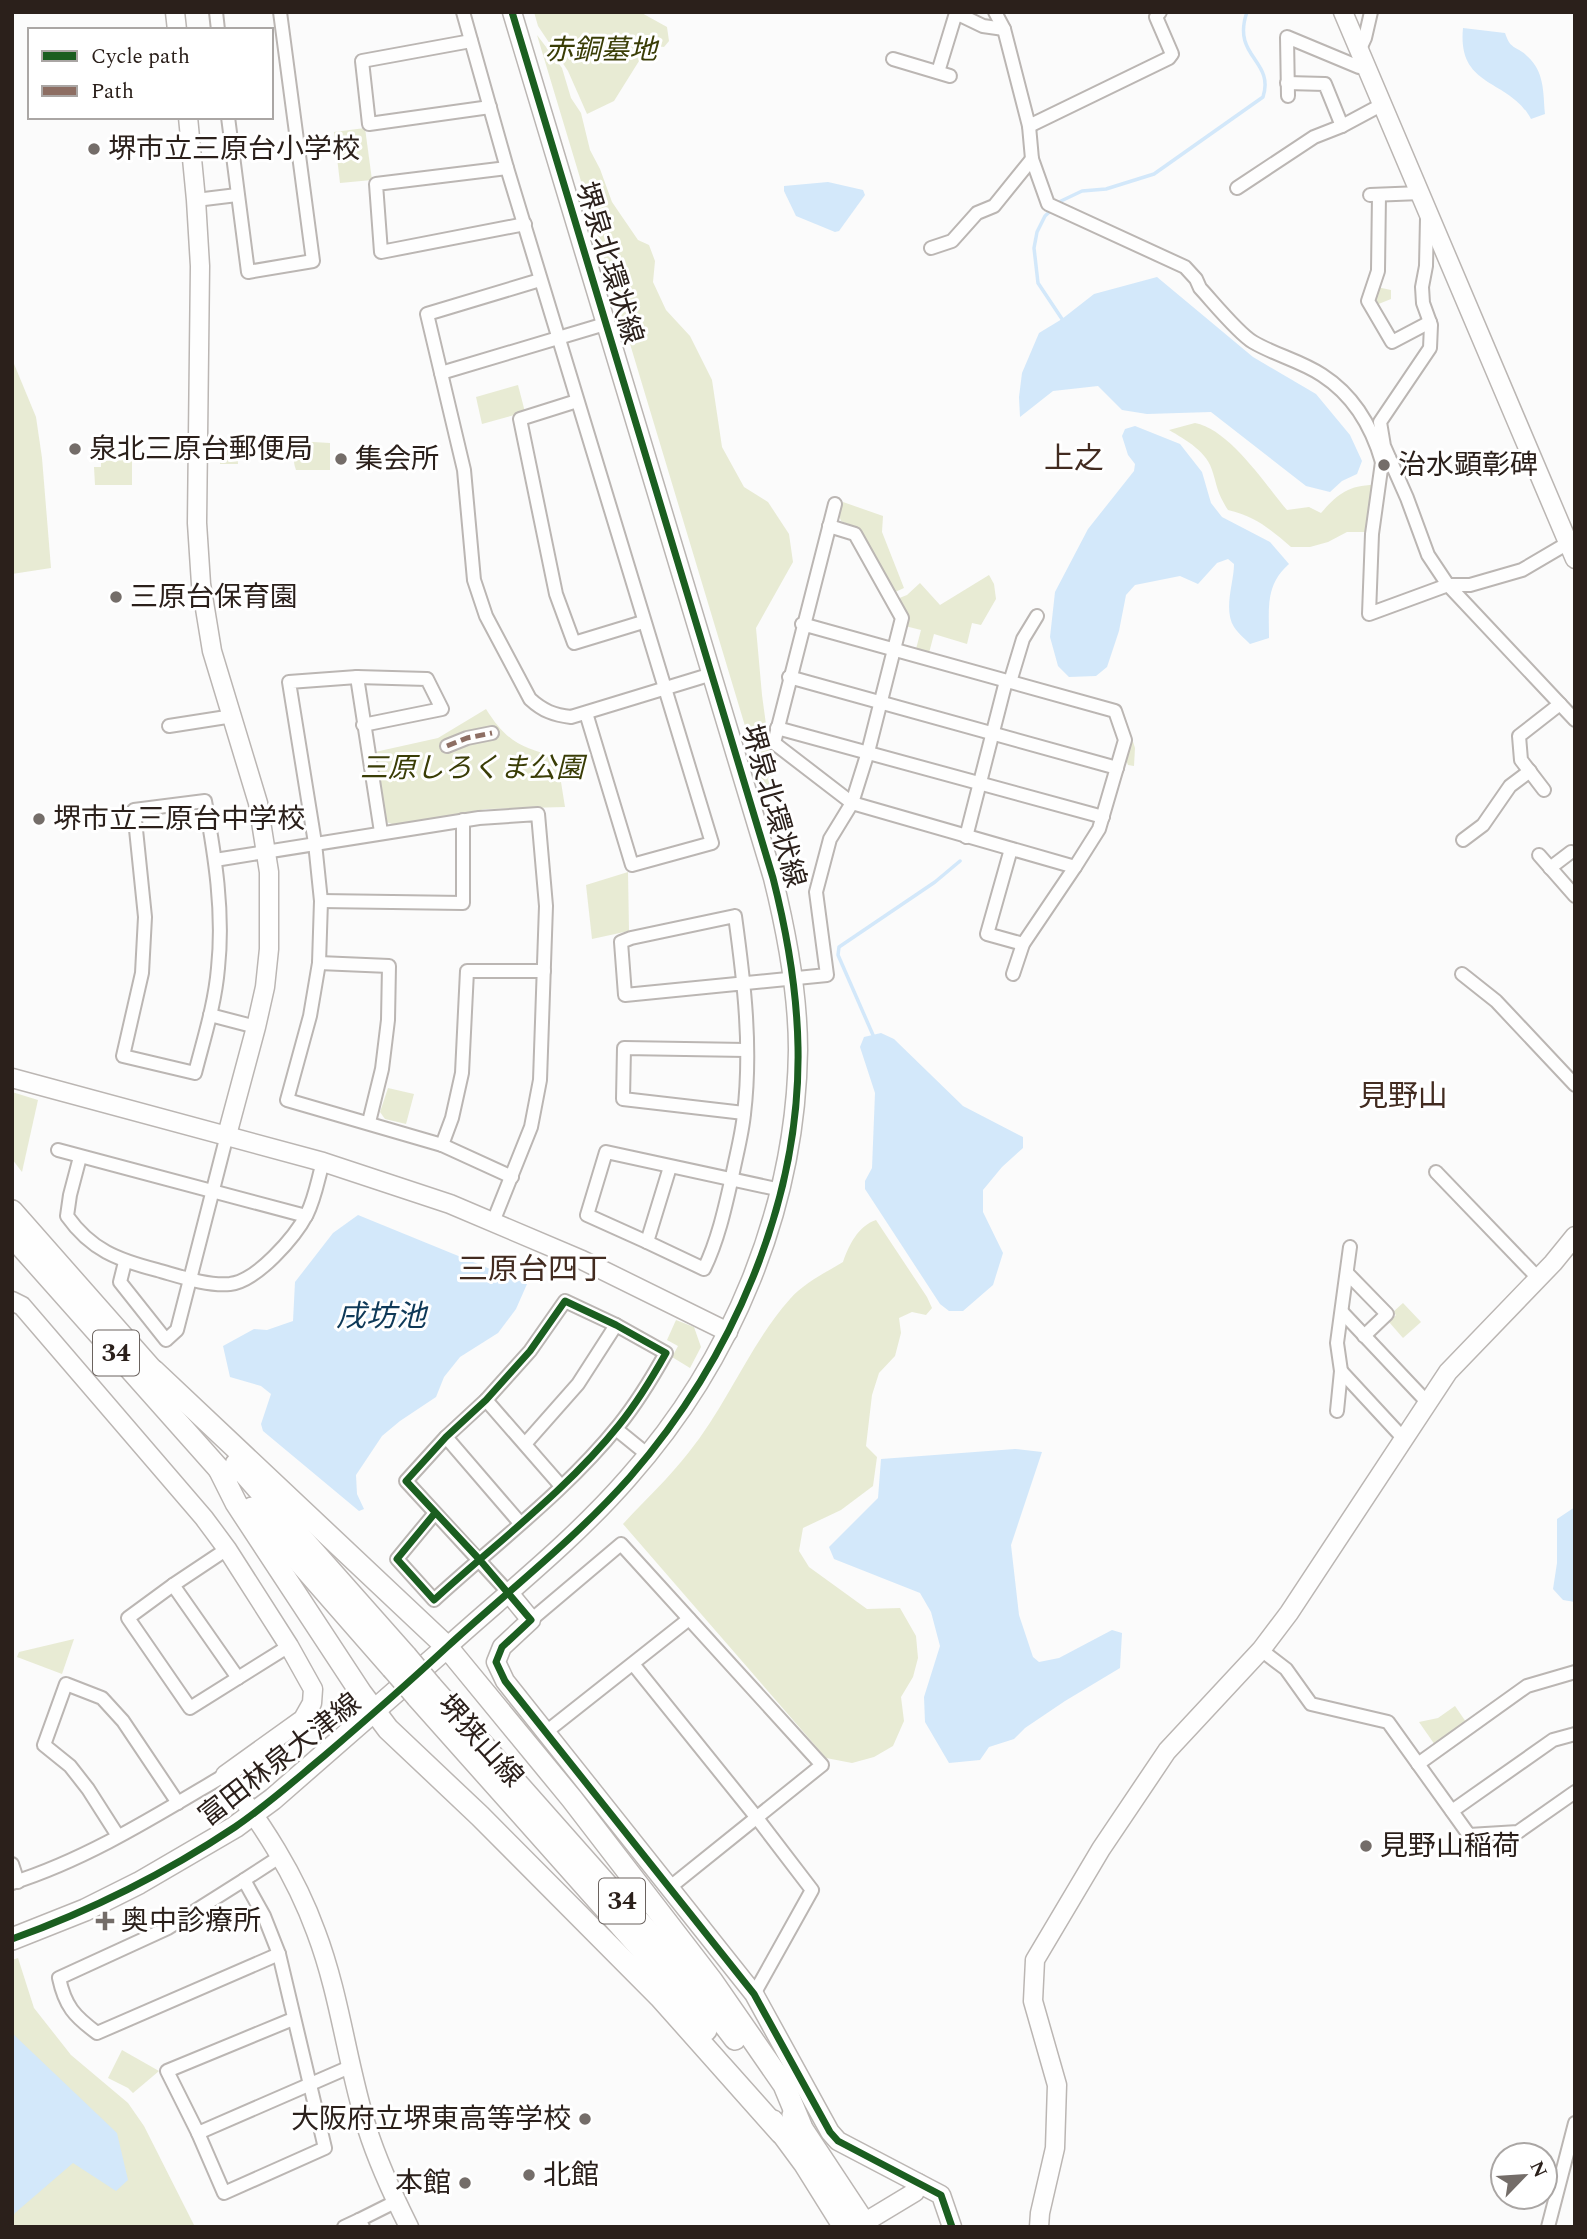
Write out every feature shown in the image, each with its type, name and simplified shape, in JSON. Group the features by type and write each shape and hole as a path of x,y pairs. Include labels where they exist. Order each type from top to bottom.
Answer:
{"main road":[{"name":"堺狭山線","path":"12,1211 154,1371 651,1960 734,2067 791,2129 804,2163 865,2224"},
{"name":"堺狭山線","path":"12,1236 219,1469 399,1662"},
{"path":"154,1371 447,1647 572,1799 712,1981 784,2085 791,2129"},
{"path":"219,1469 236,1503 388,1729 480,1816 791,2129"},
{"name":"富田林泉大津線","path":"12,1939 85,1910 139,1883 185,1858 253,1813 375,1712 447,1647"}],"street":[{"path":"228,119 248,272 313,261 281,12"},
{"path":"463,12 540,281 712,843 632,865 586,713"},
{"name":"堺泉北環状線","path":"447,1647 590,1519 649,1455 700,1382 728,1332 760,1258 780,1190 792,1126 798,1047 792,979 782,913 773,878 512,12"},
{"path":"995,12 1004,29 1029,126 1032,159 1048,204 1185,267 1200,288 1251,341 1321,374 1344,393 1364,417 1377,446 1407,498 1428,555 1448,585 1575,720"},
{"path":"1029,126 1169,58 1172,54 1156,17 1160,12"},
{"path":"1343,12 1383,104 1572,550 1522,570 1470,585 1448,585 1370,614 1372,534 1385,460 1380,422 1430,348 1432,338 1422,287 1426,266 1424,201"},
{"path":"1342,126 1325,84 1288,90 1287,37 1359,67 1371,12"},
{"path":"893,59 944,74 956,13 983,26 1004,29"},
{"path":"471,41 362,61 369,124 490,107"},
{"path":"1237,188 1314,137 1342,126 1383,104"},
{"path":"125,1262 120,1282 166,1340 177,1330 191,1279 256,1027 265,986 269,949 270,899 258,803 212,651 199,564 197,523 200,313 196,200 188,119"},
{"path":"931,248 952,241 977,213 994,206 1032,159"},
{"path":"507,168 376,184 381,252 524,224"},
{"path":"196,200 237,195"},
{"path":"1424,201 1374,195 1378,271 1367,302 1392,342 1430,322"},
{"path":"540,281 427,314 464,470 474,580 486,616 530,699 554,715 571,717 712,674"},
{"path":"441,373 606,324"},
{"path":"577,401 520,419 556,594 574,643 643,622"},
{"path":"835,504 774,743 852,803 1076,867"},
{"path":"780,1190 732,1179 670,1167 606,1152 587,1215 704,1269 719,1230 732,1179 744,1113 744,985 735,916 621,942 625,995 744,985 827,975 816,892 830,839 852,803 881,704 902,618 855,534 829,526"},
{"path":"966,836 1008,682 1023,639 1037,615"},
{"path":"803,624 1115,711 1125,740 1100,829 1023,944 1013,974"},
{"path":"363,725 442,709 427,679 357,677 289,682 315,843 321,901 319,963 310,1016 287,1100 442,1144 512,1177"},
{"path":"357,677 380,832"},
{"path":"789,677 1117,768"},
{"path":"1544,790 1521,760 1519,736 1560,704"},
{"path":"169,726 233,716"},
{"path":"777,728 1103,817"},
{"path":"447,746 467,738 492,733"},
{"path":"1463,840 1483,825 1510,786 1530,771"},
{"path":"205,801 215,860 220,924 218,968 211,1015 195,1073 123,1056 142,972 145,917 134,810 205,801"},
{"path":"215,860 463,820 538,814 546,906 540,1080 531,1127 493,1222"},
{"path":"321,901 463,903 463,820"},
{"path":"1011,849 987,933 1023,944"},
{"path":"1550,868 1573,853"},
{"path":"1539,855 1575,896"},
{"path":"319,963 389,966 388,1020 382,1069 369,1122"},
{"path":"442,1144 452,1118 462,1073 467,971 544,971"},
{"path":"1462,974 1496,1001 1575,1085"},
{"path":"211,1015 256,1027"},
{"path":"744,1113 623,1099 624,1048 746,1049"},
{"path":"12,1078 323,1162 450,1204 582,1260 728,1332"},
{"path":"58,1150 306,1216"},
{"path":"80,1157 67,1216 76,1229 96,1247 125,1262 191,1279 230,1284 257,1274 306,1216 323,1162"},
{"path":"647,1242 670,1167"},
{"path":"1436,1172 1538,1278"},
{"path":"1039,2227 1055,2148 1057,2085 1033,2001 1035,1960 1101,1849 1167,1751 1261,1650 1448,1372 1575,1236"},
{"path":"1337,1411 1341,1371 1337,1343 1350,1247"},
{"path":"1347,1273 1387,1314 1364,1336"},
{"path":"12,1301 22,1306 168,1474 228,1549 313,1689 312,1703 303,1719 225,1775 178,1803 61,1864 15,1882 12,1864"},
{"path":"435,1513 397,1559 434,1600 479,1559 561,1486 616,1429 666,1353 565,1301 530,1351 406,1481 479,1559 531,1620"},
{"path":"1342,1312 1427,1402"},
{"path":"525,1444 578,1384 616,1325"},
{"path":"1341,1371 1403,1438"},
{"path":"486,1400 561,1486"},
{"path":"616,1429 649,1455"},
{"path":"446,1437 520,1523"},
{"path":"669,1888 822,1765 621,1544 502,1647 496,1662 505,1681 669,1888 754,1994 830,2132 838,2141 941,2195 952,2227"},
{"path":"228,1549 128,1618 190,1708 289,1646"},
{"path":"173,1585 238,1678"},
{"path":"546,1732 689,1619"},
{"path":"1261,1650 1286,1669 1311,1704 1388,1722 1469,1835 1518,1832 1575,1791"},
{"path":"633,1664 812,1890 754,1994"},
{"path":"1418,1764 1527,1686 1575,1672"},
{"path":"118,1836 70,1766 44,1745 66,1684 102,1698 123,1721 178,1803"},
{"path":"1452,1811 1553,1740 1575,1734"},
{"path":"225,1775 281,1856 303,1898 320,1942 373,2145 409,2227"},
{"path":"279,1954 97,2033 76,2017 64,1998 59,1978 168,1928 281,1856"},
{"path":"244,1880 264,1916 279,1954 325,2148 224,2193 167,2071 293,2019"},
{"path":"198,2133 352,2066"},
{"path":"1548,2227 1575,2123"},
{"path":"865,2224 915,2192 918,2183"},
{"path":"344,2227 361,2223 397,2201"}],"green space":[{"name":"赤銅墓地","path":"534,12 640,12 667,27 669,41 664,47 649,45 614,101 587,114 568,71 538,26"},
{"path":"537,35 562,68 571,98 581,113 590,150 612,202 638,240 649,245 655,261 653,282 666,310 690,336 712,380 722,447 744,487 768,502 789,534 793,562 756,628 773,776 767,799"},
{"path":"365,128 372,180 340,183 334,132"},
{"path":"1377,287 1391,290 1391,299 1376,305 1374,299"},
{"path":"12,359 36,417 51,568 12,574"},
{"path":"518,385 525,412 482,424 476,397"},
{"path":"1195,423 1208,427 1233,446 1287,510 1309,507 1321,513 1344,492 1374,485 1368,529 1365,532 1347,532 1328,542 1310,547 1291,547 1254,520 1228,510 1206,459 1196,447 1169,430"},
{"path":"313,442 330,443 330,470 296,470 295,455 303,446"},
{"path":"220,449 237,449 238,464 220,464"},
{"path":"132,460 132,485 95,485 94,467 101,467 101,461"},
{"path":"843,502 883,516 882,532 904,588 893,593 860,530 841,521 839,515"},
{"path":"989,575 994,584 996,599 981,625 972,623 967,644 934,634 929,653 916,649 921,630 905,626 897,599 907,595 920,583 940,605"},
{"path":"1122,707 1135,748 1134,766 1128,765 1126,760 1131,740"},
{"name":"三原しろくま公園","path":"486,709 500,729 516,742 557,757 565,807 486,809 395,825 386,822 375,752 438,738"},
{"path":"628,872 629,931 592,939 586,885"},
{"path":"388,1088 414,1094 406,1124 385,1119 380,1112"},
{"path":"12,1092 38,1100 22,1172 12,1159"},
{"path":"876,1220 932,1308 926,1315 912,1312 899,1318 901,1333 895,1356 879,1373 872,1395 866,1446 877,1457 873,1486 841,1510 803,1528 799,1551 809,1567 867,1609 900,1608 916,1636 918,1658 913,1677 901,1697 904,1721 893,1746 874,1757 852,1763 826,1758 623,1524 673,1471 703,1434 763,1335 790,1299 808,1283 843,1262 859,1231"},
{"path":"1403,1303 1421,1322 1403,1338 1389,1322 1396,1315 1393,1312"},
{"path":"676,1320 694,1327 701,1347 690,1368 672,1357 678,1346 667,1340"},
{"path":"74,1639 62,1674 17,1657 19,1652"},
{"path":"1455,1706 1466,1722 1435,1745 1419,1722 1438,1718"},
{"path":"18,1958 34,2008 71,2055 128,2103 144,2126 195,2227 12,2227 12,1960"},
{"path":"122,2050 159,2071 133,2093 108,2078"}],"water":[{"path":"1463,28 1505,33 1512,45 1533,62 1540,76 1545,114 1531,119 1522,106 1476,73 1463,48"},
{"path":"828,182 863,190 865,195 839,231 835,232 796,216 784,191 784,186"},
{"path":"1157,277 1253,357 1316,394 1350,435 1362,461 1357,474 1342,481 1330,492 1306,486 1211,412 1147,414 1122,410 1098,386 1053,391 1020,417 1022,373 1039,333 1094,294"},
{"path":"1135,426 1180,444 1202,472 1211,503 1222,517 1270,542 1289,564 1281,572 1272,589 1269,638 1250,644 1234,627 1229,604 1234,564 1228,559 1217,563 1198,584 1180,576 1135,585 1126,595 1119,631 1107,667 1096,676 1069,677 1058,666 1050,637 1055,592 1088,529 1134,471 1135,464 1128,455 1122,436 1125,429"},
{"path":"881,1033 894,1039 963,1106 1023,1137 1023,1148 1002,1167 983,1190 983,1212 1003,1253 993,1285 963,1311 949,1311 940,1304 865,1189 865,1181 872,1168 875,1093 860,1047 864,1037"},
{"name":"戌坊池","path":"358,1215 527,1284 516,1309 498,1333 460,1357 444,1377 436,1397 382,1436 356,1475 357,1494 364,1509 359,1511 263,1431 261,1424 271,1394 261,1386 230,1377 223,1346 254,1329 267,1330 293,1321 295,1282 333,1233"},
{"path":"1015,1449 1042,1452 1011,1545 1019,1615 1033,1657 1039,1662 1059,1658 1112,1630 1122,1633 1120,1668 1065,1701 1025,1728 1014,1739 989,1747 980,1760 949,1763 925,1722 924,1697 940,1646 931,1612 920,1593 834,1559 829,1547 878,1498 881,1459"},
{"path":"1575,1507 1575,1602 1563,1600 1553,1589 1557,1563 1557,1519"},
{"path":"12,2033 117,2133 128,2180 116,2191 73,2163 15,2213 12,2220"}],"waterway":[{"path":"1062,319 1038,283 1034,248 1037,232 1045,216 1061,201 1082,191 1106,189 1154,174 1263,97 1263,74 1244,39 1247,12"},
{"path":"873,1035 838,955 839,947 935,882 960,861"}],"marked path":[{"path":"447,746 467,738 492,733"}],"cycle path":[{"path":"12,1939 127,1890 182,1860 247,1819 371,1715 587,1522 630,1477 666,1432 699,1383 728,1331 753,1277 773,1221 787,1164 796,1106 798,1047 793,983 783,920 773,878 512,12"},
{"path":"435,1513 397,1559 434,1600 458,1579 482,1558 530,1516 554,1494 598,1449 632,1408 666,1353 565,1301 530,1351 406,1481 479,1559 531,1620 502,1647 496,1662 505,1681 754,1994 830,2132 838,2141 941,2195 952,2227"}],"place":[{"name":"堺市立三原台小学校","path":"94,149"},
{"name":"泉北三原台郵便局","path":"75,449"},
{"name":"集会所","path":"341,459"},
{"name":"治水顕彰碑","path":"1384,465"},
{"name":"三原台保育園","path":"116,597"},
{"name":"堺市立三原台中学校","path":"39,819"},
{"name":"見野山稲荷","path":"1366,1846"},
{"name":"奥中診療所","path":"105,1921"},
{"name":"大阪府立堺東高等学校","path":"585,2119"},
{"name":"北館","path":"529,2175"},
{"name":"本館","path":"465,2183"}],"district":[{"name":"上之","path":"1074,459"},
{"name":"見野山","path":"1403,1097"},
{"name":"三原台四丁","path":"533,1270"}]}
